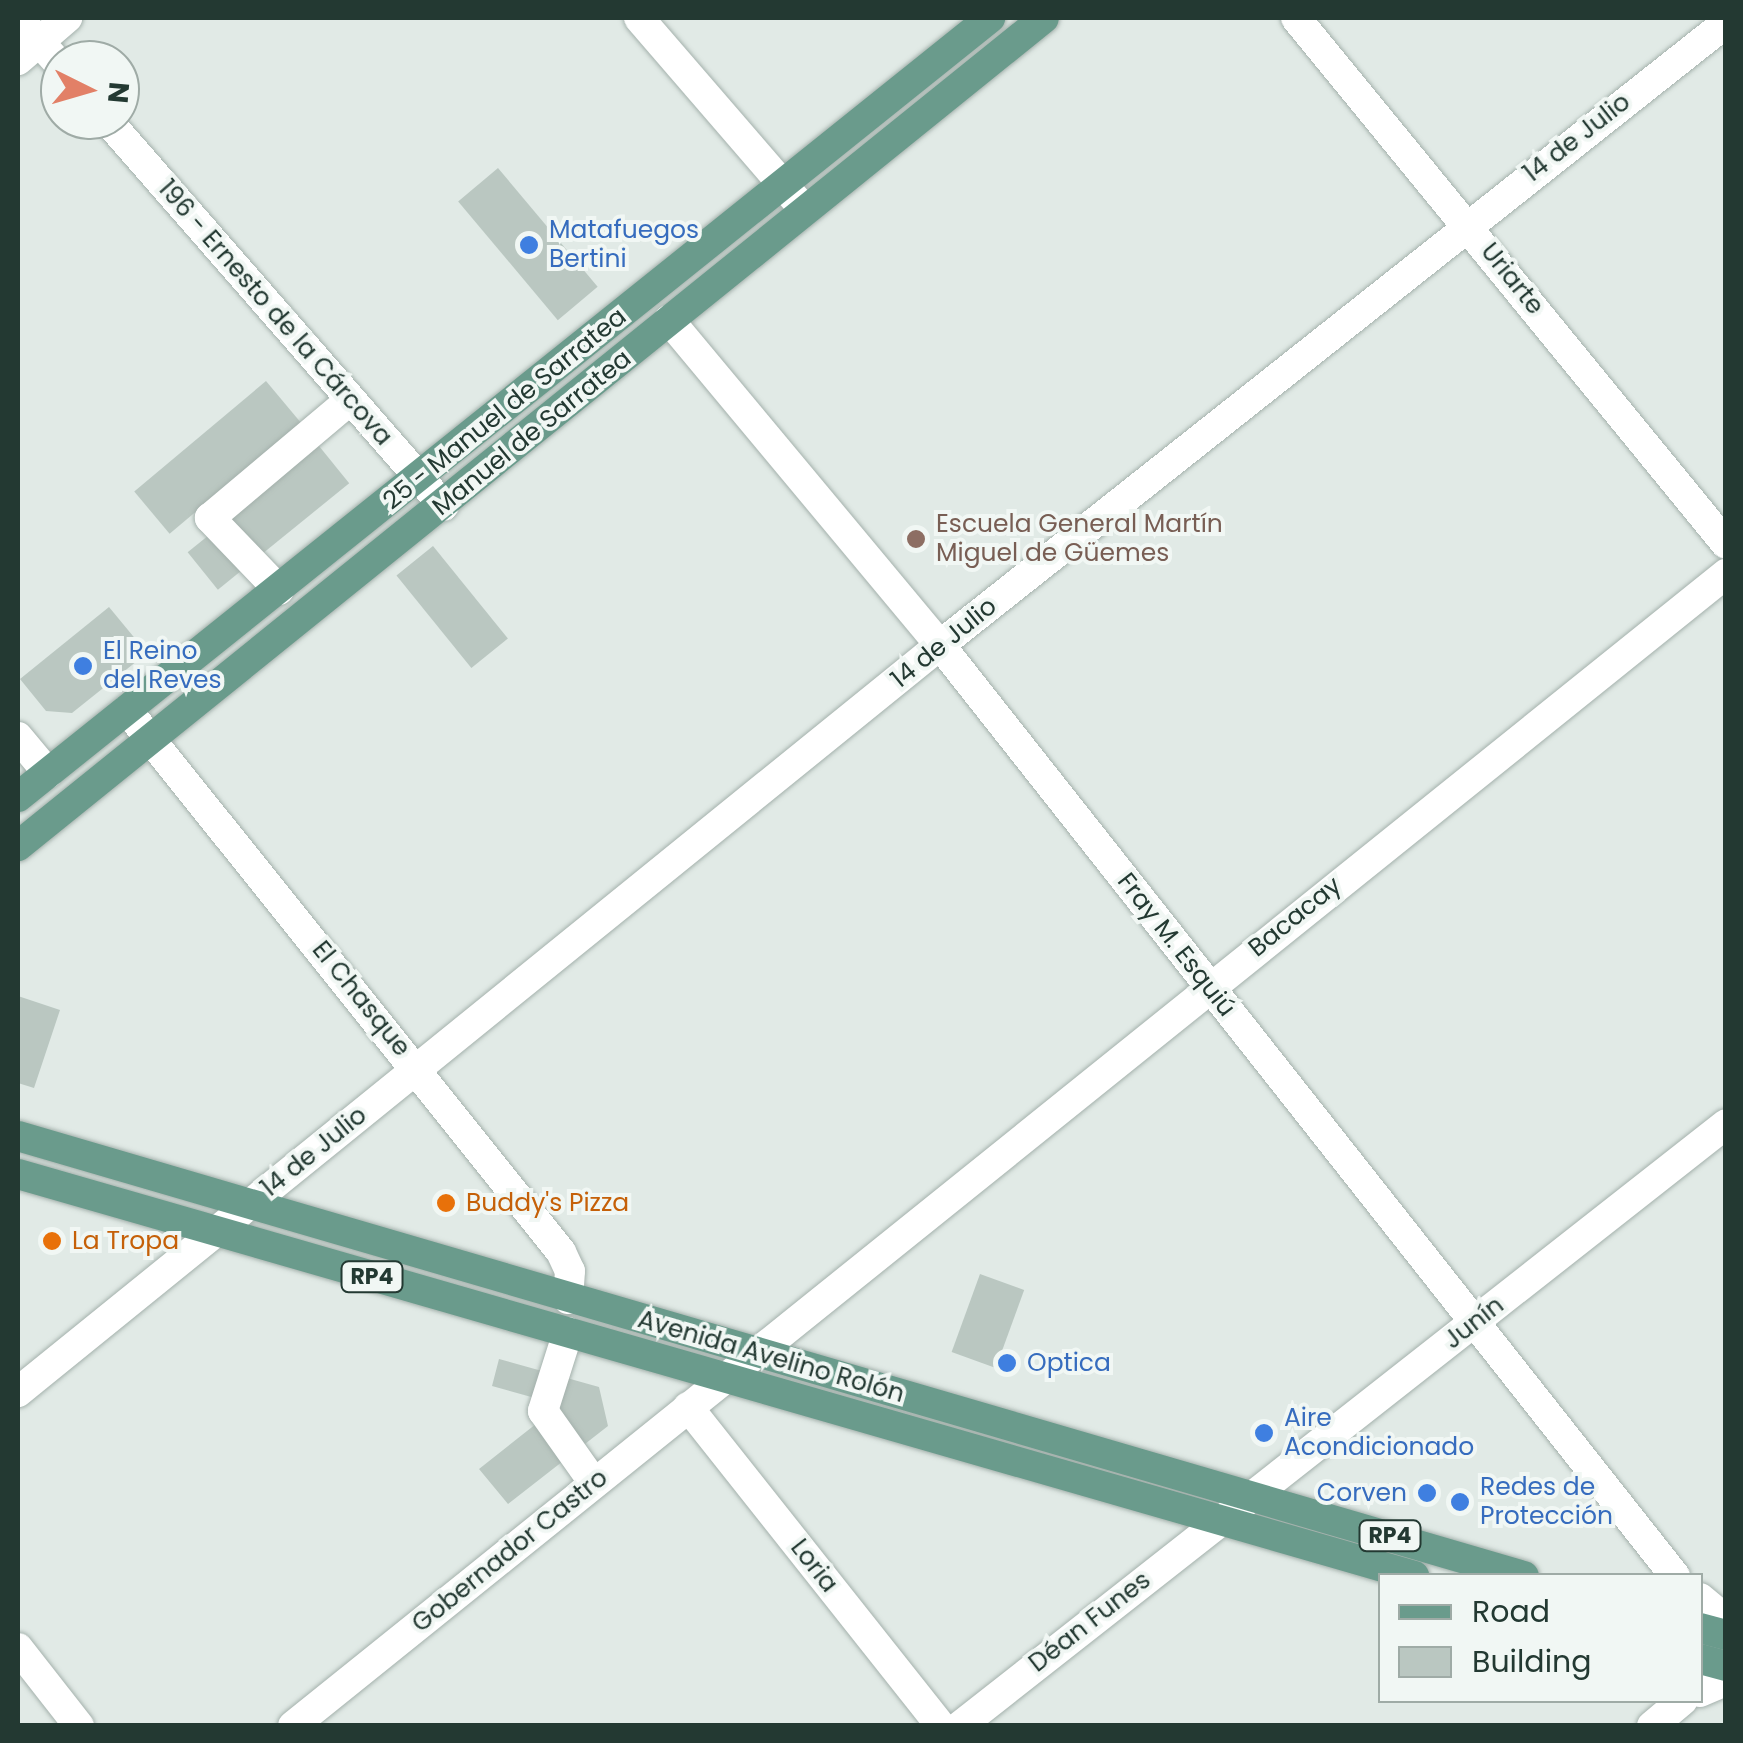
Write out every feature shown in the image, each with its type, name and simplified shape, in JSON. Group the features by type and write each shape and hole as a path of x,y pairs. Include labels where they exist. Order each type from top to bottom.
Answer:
{"main road":[{"name":"25 - Manuel de Sarratea","path":"18,798 990,18"},
{"name":"Manuel de Sarratea","path":"18,846 1044,18"},
{"name":"Avenida Avelino Rolón","path":"18,1136 1514,1573"},
{"name":"Avenida Avelino Rolón","path":"18,1174 215,1234 1404,1573"}],"street":[{"path":"18,18 28,51 67,18"},
{"path":"639,18 805,210"},
{"name":"Uriarte","path":"1296,18 1726,544"},
{"name":"14 de Julio","path":"18,1392 940,645 1726,23"},
{"name":"196 - Ernesto de la Cárcova","path":"124,140 444,506"},
{"name":"Fray M. Esquiú","path":"670,320 940,645 1478,1321 1673,1573"},
{"path":"280,590 210,518 350,400"},
{"name":"Bacacay","path":"727,1378 1208,986 1726,574"},
{"name":"El Chasque","path":"127,710 561,1252 570,1271 568,1299"},
{"path":"18,738 48,773"},
{"name":"Junín","path":"1220,1520 1726,1124"},
{"path":"568,1332 543,1412 594,1483"},
{"name":"Gobernador Castro","path":"293,1726 727,1378"},
{"name":"Loria","path":"688,1407 941,1726"},
{"name":"Déan Funes","path":"960,1726 1220,1520"},
{"path":"1703,1601 1726,1620"},
{"path":"18,1648 80,1726"},
{"path":"1703,1691 1726,1680"},
{"path":"1652,1726 1679,1703"}],"building":[{"name":"Matafuegos Bertini","path":"498,168 598,287 558,320 458,201"},
{"path":"266,381 301,423 170,534 134,492"},
{"path":"319,446 349,483 218,590 188,552"},
{"path":"433,546 508,638 471,668 396,576"},
{"name":"El Reino del Reves","path":"109,607 147,653 72,713 46,711 20,679"},
{"path":"18,996 60,1010 34,1088 18,1083"},
{"path":"980,1274 1024,1290 996,1368 952,1352"},
{"path":"499,1359 599,1387 608,1426 508,1504 479,1469 560,1405 492,1386"}],"place":[{"name":"Matafuegos Bertini","path":"529,245"},
{"name":"Escuela General Martín Miguel de Güemes","path":"916,539"},
{"name":"El Reino del Reves","path":"83,666"},
{"name":"Buddy's Pizza","path":"446,1203"},
{"name":"La Tropa","path":"52,1241"},
{"name":"Optica","path":"1007,1363"},
{"name":"Aire Acondicionado","path":"1264,1433"},
{"name":"Corven","path":"1427,1493"},
{"name":"Redes de Protección","path":"1460,1502"}]}
